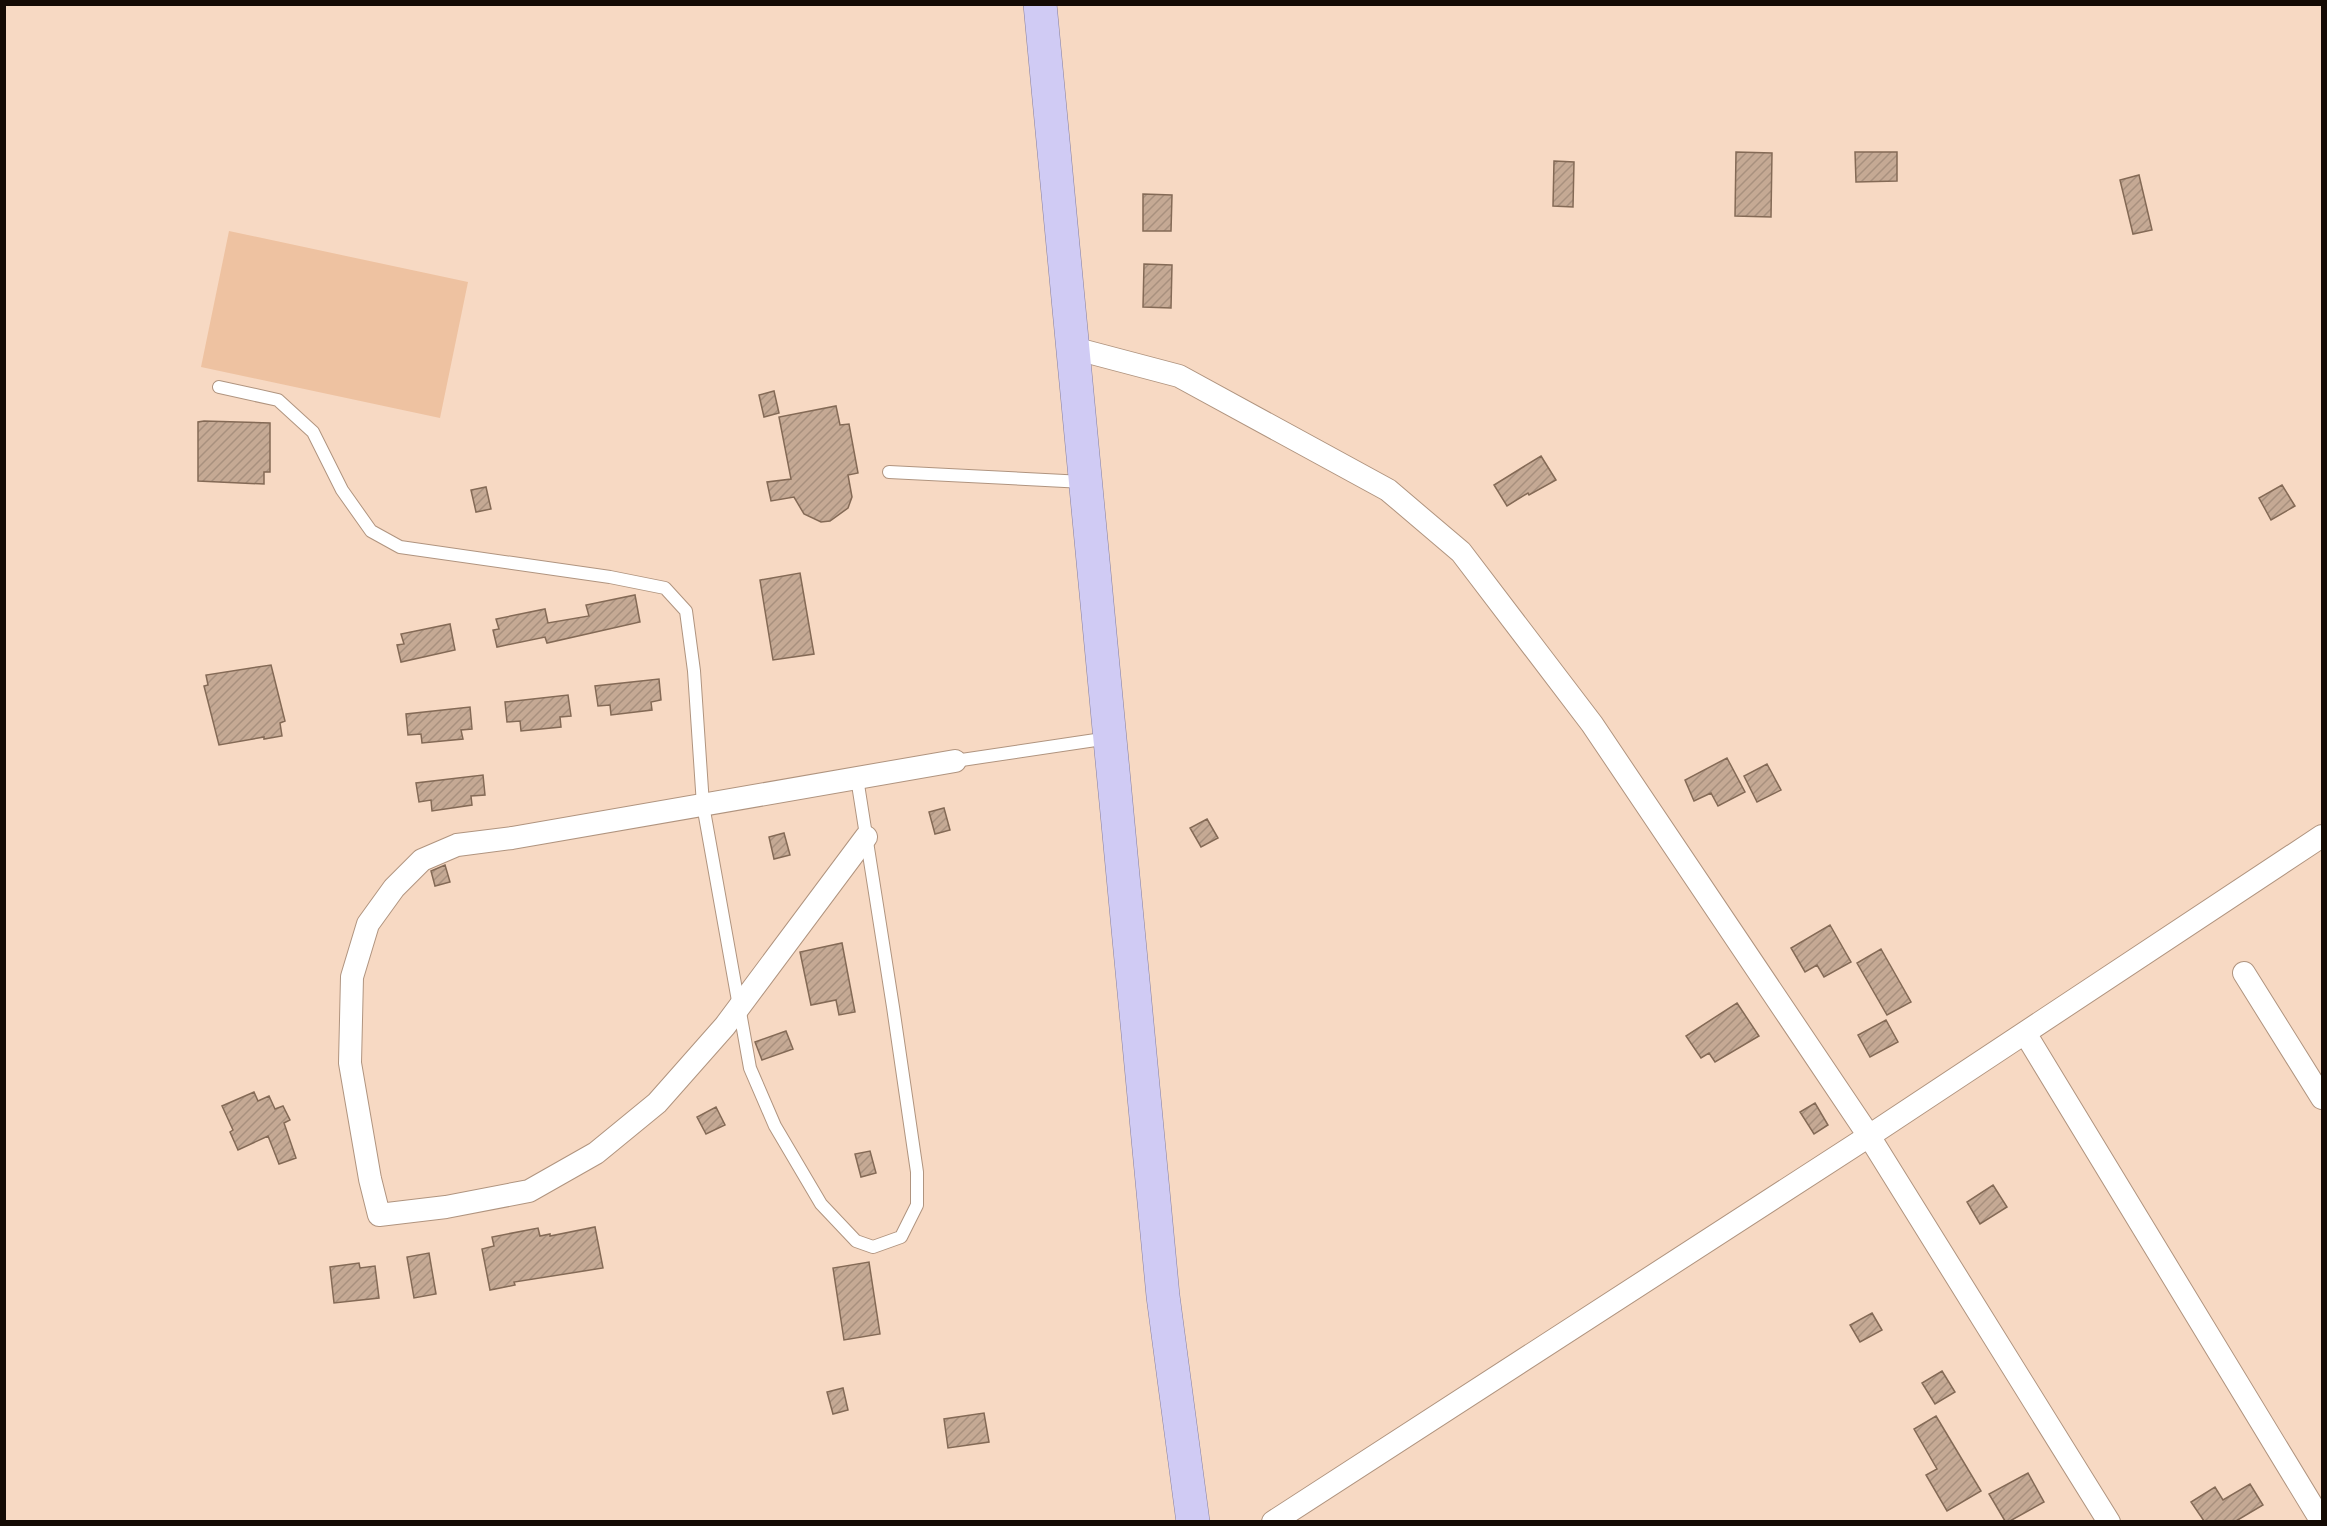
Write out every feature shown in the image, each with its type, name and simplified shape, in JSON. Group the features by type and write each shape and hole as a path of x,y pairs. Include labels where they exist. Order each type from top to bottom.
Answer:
{"highway":[{"path":"1040,4 1163,1296 1193,1521"}],"street":[{"path":"1072,348 1179,376 1388,490 1461,552 1592,724 1869,1136 2109,1521"},
{"path":"866,837 725,1026 657,1102 586,1159 529,1191 446,1207 379,1215 370,1179 350,1063 351,977 368,924 394,888 422,860 457,845 512,838 955,761"},
{"path":"1274,1521 1869,1136 2322,836"},
{"path":"2244,973 2322,1098"},
{"path":"2025,1033 2322,1521"}],"lane":[{"path":"219,387 278,400 313,432 342,490 371,531 400,547 610,577 665,588 686,611 694,671 703,805 750,1068 775,1126 821,1204 856,1241 873,1246 901,1237 917,1205 917,1172 857,778"},
{"path":"889,472 1085,482"},
{"path":"955,761 1110,738"}],"shaded area":[{"path":"229,231 468,282 440,418 201,367"}],"building":[{"path":"1736,152 1772,153 1771,217 1735,216"},
{"path":"1855,152 1897,152 1897,181 1856,182"},
{"path":"1554,161 1574,162 1573,207 1553,206"},
{"path":"2139,175 2152,230 2133,234 2120,180"},
{"path":"1143,194 1172,195 1171,231 1143,231"},
{"path":"1144,264 1172,265 1171,308 1143,307"},
{"path":"774,391 779,413 764,417 759,395"},
{"path":"836,406 840,425 849,424 858,473 848,475 852,497 848,508 830,521 821,522 804,514 794,497 771,501 767,482 791,479 779,417"},
{"path":"198,422 270,423 270,472 264,472 264,484 198,481"},
{"path":"1541,456 1556,480 1507,506 1494,485"},
{"path":"2282,485 2295,506 2271,520 2259,498"},
{"path":"486,487 491,509 476,512 471,490"},
{"path":"800,573 814,654 773,660 760,580"},
{"path":"635,595 640,622 547,643 545,637 497,647 493,630 499,629 496,619 545,609 548,623 589,616 586,605"},
{"path":"450,624 455,650 401,662 397,645 404,644 401,634"},
{"path":"271,665 285,721 280,723 282,736 219,745 204,686 208,685 206,675"},
{"path":"659,679 661,700 651,702 652,710 611,715 610,705 598,706 595,686"},
{"path":"568,695 571,716 560,717 561,727 521,731 520,721 507,722 505,702"},
{"path":"470,707 472,729 461,730 463,739 422,743 421,734 408,735 406,714"},
{"path":"1727,758 1745,792 1718,806 1711,793 1694,801 1685,780"},
{"path":"1767,764 1781,790 1757,802 1744,776"},
{"path":"483,775 485,795 471,796 472,805 432,811 431,800 419,802 416,783"},
{"path":"944,808 950,830 935,834 929,812"},
{"path":"1207,819 1218,838 1201,847 1190,828"},
{"path":"784,833 790,855 774,859 769,837"},
{"path":"445,865 450,882 435,886 431,871"},
{"path":"1830,925 1851,962 1824,977 1817,965 1805,972 1791,948"},
{"path":"842,943 855,1012 839,1015 836,1000 811,1005 800,952"},
{"path":"1881,949 1911,1002 1887,1015 1857,963"},
{"path":"1737,1003 1759,1036 1715,1062 1709,1053 1701,1058 1686,1036"},
{"path":"1886,1020 1898,1042 1870,1057 1858,1035"},
{"path":"786,1031 793,1049 762,1060 755,1042"},
{"path":"254,1092 258,1101 269,1096 275,1109 283,1106 290,1120 284,1123 296,1158 279,1164 268,1136 238,1150 230,1132 233,1130 222,1106"},
{"path":"1815,1103 1828,1125 1814,1134 1800,1112"},
{"path":"716,1107 725,1125 706,1134 697,1117"},
{"path":"870,1151 876,1173 861,1177 855,1154"},
{"path":"1993,1185 2007,1207 1980,1224 1967,1202"},
{"path":"595,1227 603,1268 514,1282 515,1285 490,1290 482,1249 494,1246 492,1237 538,1228 540,1236 550,1234 550,1236"},
{"path":"429,1253 436,1294 414,1298 407,1257"},
{"path":"869,1262 880,1334 844,1340 833,1268"},
{"path":"359,1263 360,1268 375,1266 379,1298 334,1303 330,1267"},
{"path":"1872,1313 1882,1330 1860,1342 1850,1325"},
{"path":"1942,1371 1955,1392 1935,1404 1922,1383"},
{"path":"843,1388 848,1410 833,1414 827,1392"},
{"path":"984,1413 989,1442 948,1448 944,1419"},
{"path":"1936,1416 1981,1491 1947,1511 1926,1475 1937,1469 1914,1429"},
{"path":"2028,1473 2044,1502 2010,1521 2005,1521 1989,1494"},
{"path":"2250,1484 2263,1505 2236,1521 2204,1521 2191,1502 2215,1487 2223,1500"}]}
